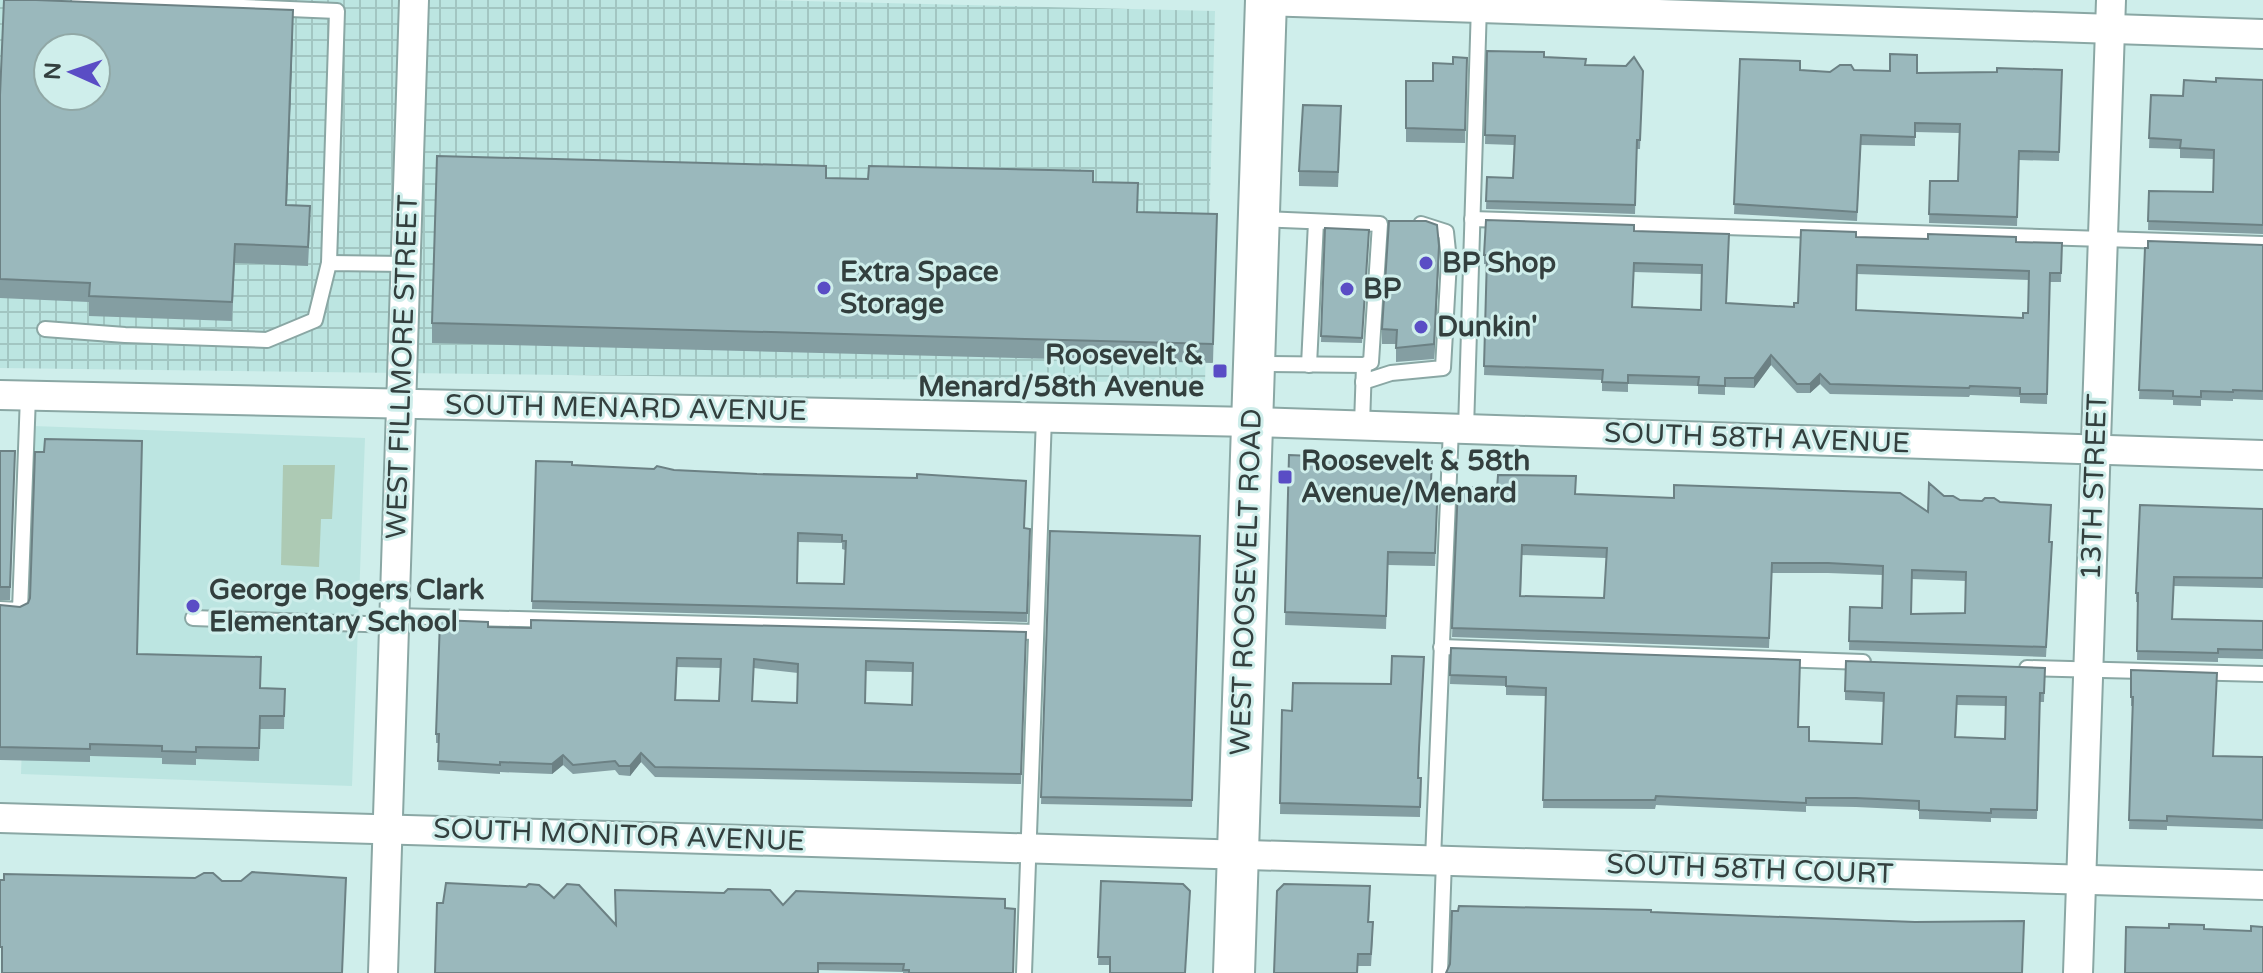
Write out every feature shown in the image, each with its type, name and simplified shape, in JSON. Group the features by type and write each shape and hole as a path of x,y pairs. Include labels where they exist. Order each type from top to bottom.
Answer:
{"main road":[{"name":"WEST ROOSEVELT ROAD","path":"1234,973 1266,0"}],"street":[{"name":"WEST FILLMORE STREET","path":"383,973 414,0"},
{"path":"1266,0 1479,4 2263,34"},
{"name":"13TH STREET","path":"2078,973 2111,0"},
{"name":"SOUTH MENARD AVENUE","path":"14,395 1252,422"},
{"name":"SOUTH 58TH AVENUE","path":"1252,422 2263,455"},
{"name":"SOUTH MONITOR AVENUE","path":"0,818 1238,853"},
{"name":"SOUTH 58TH COURT","path":"1238,853 2263,885"}],"lane":[{"path":"45,329 267,340 315,320 329,263 337,11 79,0"},
{"path":"1440,973 1441,647 1472,219 1479,4"},
{"path":"1259,219 1425,225 1446,232 1449,261 1443,368 1391,373 1363,382"},
{"path":"1472,219 2263,244"},
{"path":"1309,365 1316,222"},
{"path":"1254,364 1364,365 1371,362 1395,224"},
{"path":"329,263 405,264"},
{"path":"1362,425 1364,365"},
{"path":"0,609 20,610 14,395"},
{"path":"1024,973 1044,417"},
{"path":"193,618 1036,632"},
{"path":"1441,647 1880,663"},
{"path":"2005,667 2263,674"}],"shaded area":[{"path":"0,0 762,0 1215,11 1205,383 0,368"},
{"name":"George Rogers Clark Elementary School","path":"33,426 365,438 352,786 21,774"}],"green space":[{"path":"283,465 335,465 332,519 321,519 319,567 281,565"}],"building":[{"path":"4,0 293,10 286,205 310,206 308,247 235,244 232,302 89,296 90,283 0,279 0,95"},
{"path":"1487,51 1544,52 1544,57 1586,59 1585,65 1626,66 1634,57 1643,71 1635,205 1486,201 1487,177 1513,178 1515,136 1485,135"},
{"path":"1890,54 1917,55 1917,73 1997,72 1997,68 2062,70 2059,152 2019,151 2017,217 1929,214 1930,181 1958,181 1960,124 1915,123 1915,137 1861,135 1857,212 1734,204 1740,59 1800,61 1800,70 1830,72 1840,65 1851,65 1854,70 1890,71"},
{"path":"1453,57 1467,58 1465,130 1406,128 1406,81 1433,81 1433,63 1453,64"},
{"path":"2216,78 2263,80 2263,225 2148,221 2149,191 2213,192 2214,150 2180,148 2181,140 2149,138 2151,95 2183,96 2184,80 2216,82"},
{"path":"1303,105 1341,106 1338,172 1299,171"},
{"name":"Extra Space Storage","path":"437,156 826,166 826,178 868,179 869,166 1093,171 1093,182 1138,183 1137,212 1217,214 1213,344 432,323"},
{"path":"1486,220 1634,225 1634,231 1729,234 1726,303 1794,307 1794,303 1798,303 1801,230 1856,232 1856,237 1928,239 1928,234 2016,237 2016,242 2062,243 2061,273 2050,273 2047,394 2020,394 2020,388 1830,384 1820,374 1810,384 1797,384 1771,355 1754,378 1725,378 1725,386 1698,385 1699,377 1628,375 1628,383 1602,382 1603,370 1484,366 1487,255 1484,255","holes":["1634,263 1702,265 1701,310 1632,307","1857,265 2029,271 2028,313 2023,313 2023,318 1856,310"]},
{"path":"1389,221 1426,221 1437,225 1439,246 1434,344 1396,348 1397,330 1382,329"},
{"name":"BP","path":"1325,228 1369,230 1362,338 1321,336"},
{"path":"2148,241 2263,245 2263,391 2201,391 2201,397 2173,396 2173,391 2139,390 2145,248 2148,248"},
{"path":"45,439 142,441 137,654 261,657 260,688 285,689 284,716 260,716 259,748 196,747 196,752 162,751 162,746 90,744 90,749 0,747 0,605 20,607 30,598 35,452 44,452"},
{"path":"0,451 15,451 10,587 0,587"},
{"path":"1289,455 1432,461 1431,481 1438,482 1435,553 1388,552 1386,616 1285,612"},
{"path":"536,461 757,474 917,478 917,474 1026,481 1024,528 1030,529 1027,613 532,601","holes":["798,533 842,535 842,541 846,541 844,584 797,583"]},
{"path":"1498,475 1576,476 1575,494 1674,498 1674,485 1900,493 1928,512 1929,483 1944,496 1960,500 1994,498 2000,502 2051,505 2046,647 1849,641 1850,607 1882,608 1883,566 1828,563 1772,563 1769,638 1452,628 1458,486 1497,489","holes":["1522,545 1607,548 1604,598 1520,596","1912,570 1966,572 1965,613 1911,614"]},
{"path":"2140,505 2263,509 2263,578 2174,577 2172,619 2263,621 2263,650 2218,649 2218,653 2137,651"},
{"path":"1050,531 1200,536 1192,800 1041,797"},
{"path":"440,620 488,622 488,627 531,628 531,620 1026,632 1021,774 655,767 641,753 630,766 619,766 615,761 573,765 563,755 552,764 438,761 439,734 436,734","holes":["677,658 721,659 719,701 675,700","754,659 798,664 797,703 752,701","866,661 913,663 912,705 865,703"]},
{"path":"1451,648 1800,660 1798,727 1809,727 1809,741 1882,744 1884,693 1845,691 1846,661 2045,668 2044,693 2040,693 2037,810 1991,809 1991,813 1919,810 1919,801 1856,798 1806,798 1806,803 1656,796 1655,800 1543,800 1546,688 1506,686 1506,677 1450,675","holes":["1957,696 2006,697 2005,739 1955,737"]},
{"path":"1392,656 1424,657 1418,778 1421,778 1420,807 1280,803 1282,710 1292,711 1293,683 1391,684"},
{"path":"2131,670 2217,673 2213,756 2263,757 2263,820 2167,816 2167,821 2129,820"},
{"path":"252,872 346,878 342,973 2,973 0,880 4,880 4,874 195,878 204,873 213,873 222,881 241,881"},
{"path":"1101,881 1183,884 1190,891 1185,973 1110,973 1110,957 1098,957"},
{"path":"446,883 539,885 554,898 567,884 579,885 616,925 615,890 724,893 728,889 770,890 783,905 796,891 1005,899 1005,908 1015,909 1013,973 909,973 909,970 903,970 904,964 818,963 818,973 435,973 437,903 443,903"},
{"path":"1284,884 1370,886 1368,922 1373,922 1371,954 1358,954 1357,973 1274,973 1277,891"},
{"path":"1459,906 1651,910 1915,922 2024,921 2022,973 1446,973 1450,964 1452,911 1458,911"},
{"path":"2169,924 2251,931 2251,926 2263,927 2263,973 2125,973 2126,927 2169,928"}],"place":[{"name":"BP Shop","path":"1426,263"},
{"name":"Extra Space Storage","path":"824,288"},
{"name":"BP","path":"1347,289"},
{"name":"Dunkin'","path":"1421,327"},
{"name":"Roosevelt & Menard/58th Avenue","path":"1220,371"},
{"name":"Roosevelt & 58th Avenue/Menard","path":"1285,477"},
{"name":"George Rogers Clark Elementary School","path":"193,606"}]}
